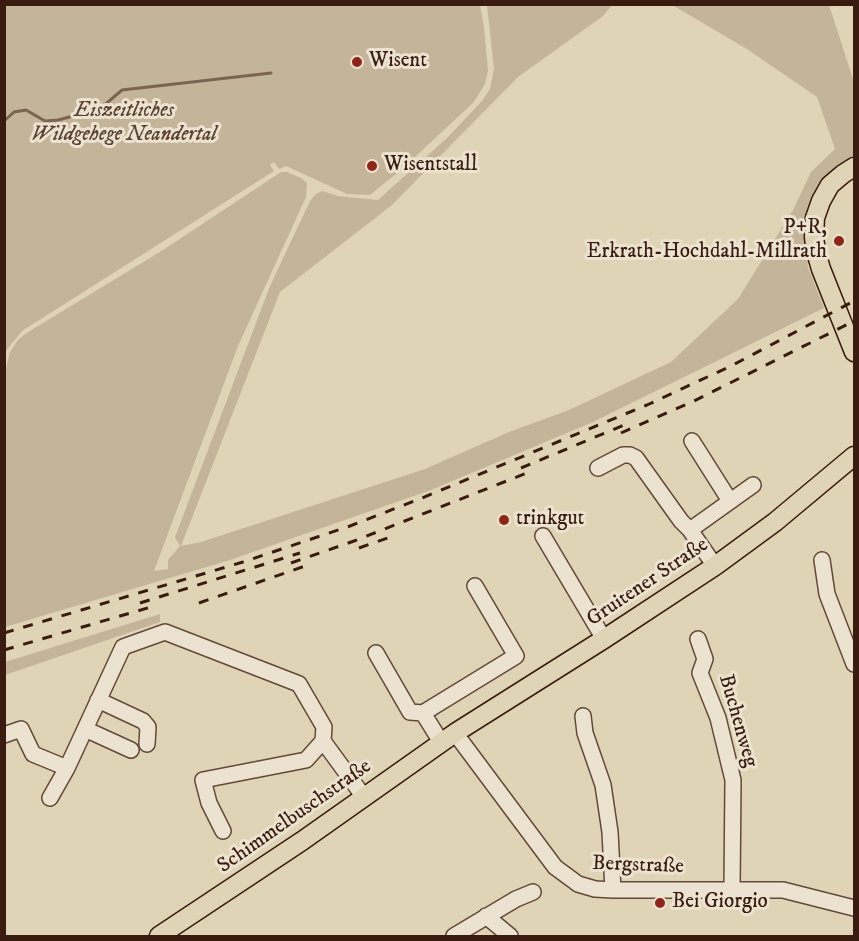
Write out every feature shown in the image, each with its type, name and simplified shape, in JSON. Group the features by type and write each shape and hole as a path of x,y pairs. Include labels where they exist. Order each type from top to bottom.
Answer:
{"main road":[{"path":"855,167 831,185 821,201 815,219 814,237 821,269 855,352"},
{"name":"Gruitener Straße","path":"448,738 715,566 775,522 855,456"},
{"path":"836,472 855,467"},
{"name":"Schimmelbuschstraße","path":"159,936 448,738"}],"street":[{"path":"692,441 730,501"},
{"path":"598,468 623,455 636,458 715,566"},
{"path":"690,530 753,484"},
{"path":"543,536 604,639"},
{"path":"822,560 827,594 855,664"},
{"path":"376,653 410,712 423,713 516,656 475,586"},
{"path":"50,798 67,768 123,647 165,632 299,684 324,728 322,741 306,760 203,780 209,803 223,831"},
{"name":"Buchenweg","path":"698,639 705,660 700,673 718,718 733,780 732,889"},
{"path":"98,700 143,721 148,727 147,744"},
{"name":"Bergstraße","path":"423,713 448,738 555,867 578,884 595,889 613,890 783,890 855,908"},
{"path":"583,716 585,733 603,785 610,832 613,890"},
{"path":"4,735 21,729 33,754 67,768"},
{"path":"85,729 131,750"},
{"path":"322,741 364,797"},
{"path":"454,936 516,898 533,892"},
{"path":"486,916 510,936"}],"green space":[{"name":"Eiszeitliches Wildgehege Neandertal","path":"5,4 480,5 488,71 485,84 474,102 402,169 370,195 347,194 286,166 279,169 274,162 270,165 274,171 22,331 5,352"},
{"path":"487,5 612,5 603,16 518,77 392,205 280,292 181,546 201,542 425,469 509,432 569,410 671,362 738,299 793,210 811,172 835,149 817,97 747,49 672,5 829,5 854,82 854,157 816,188 803,226 808,267 824,308 593,422 431,490 230,560 5,627 5,372 10,352 18,340 163,250 281,172 287,172 307,183 306,197 238,346 154,571 168,569 168,560 180,546 175,537 270,286 310,201 322,191 338,196 378,200 447,138 482,101 490,89 494,69"},
{"path":"160,614 160,622 5,675 5,662"}],"waterway":[{"path":"101,108 122,90 271,73"},
{"path":"4,121 14,112 26,110 45,121 92,111"}],"railway":[{"path":"4,633 243,562 350,526 422,498 647,405 731,366 854,301"},
{"path":"621,433 692,402 854,321"},
{"path":"521,468 629,423"},
{"path":"291,563 354,541 532,471"},
{"path":"359,548 396,535"},
{"path":"140,603 300,553"},
{"path":"199,603 305,566"},
{"path":"4,650 151,607"}],"place":[{"name":"Wisent","path":"357,62"},
{"name":"Wisentstall","path":"372,166"},
{"name":"P+R, Erkrath-Hochdahl-Millrath","path":"839,241"},
{"name":"trinkgut","path":"504,520"},
{"name":"Bei Giorgio","path":"660,903"}]}
